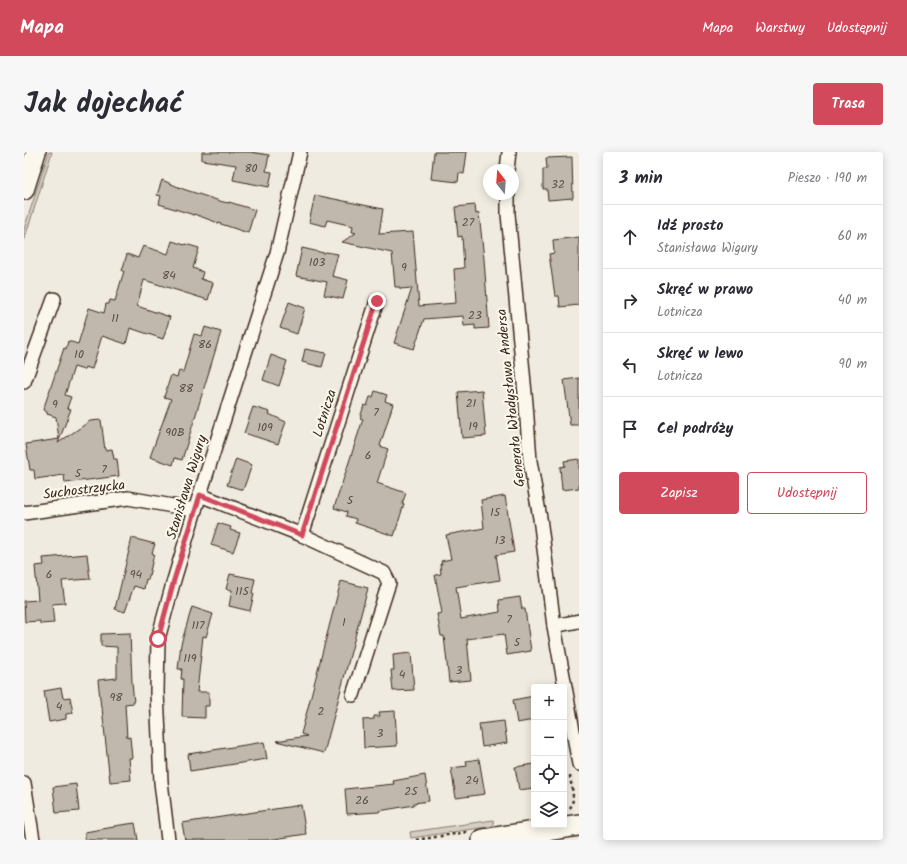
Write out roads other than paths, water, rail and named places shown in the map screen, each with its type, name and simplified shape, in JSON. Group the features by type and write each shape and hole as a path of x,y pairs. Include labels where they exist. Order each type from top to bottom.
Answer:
{"main road":[{"path":"483,840 574,817"}],"street":[{"path":"24,190 36,152"},
{"name":"Stanisława Wigury","path":"168,840 161,782 157,692 158,639 195,510 277,253 300,152"},
{"path":"507,164 508,152"},
{"name":"Generała Władysława Andersa","path":"508,200 530,461 540,518 554,626 579,764"},
{"path":"24,382 54,299"},
{"name":"Lotnicza","path":"302,535 377,301"},
{"path":"200,495 302,535 384,573 389,583 353,694"},
{"name":"Suchostrzycka","path":"24,513 128,498 195,510"},
{"path":"554,626 579,621"},
{"path":"24,783 33,840"}]}
